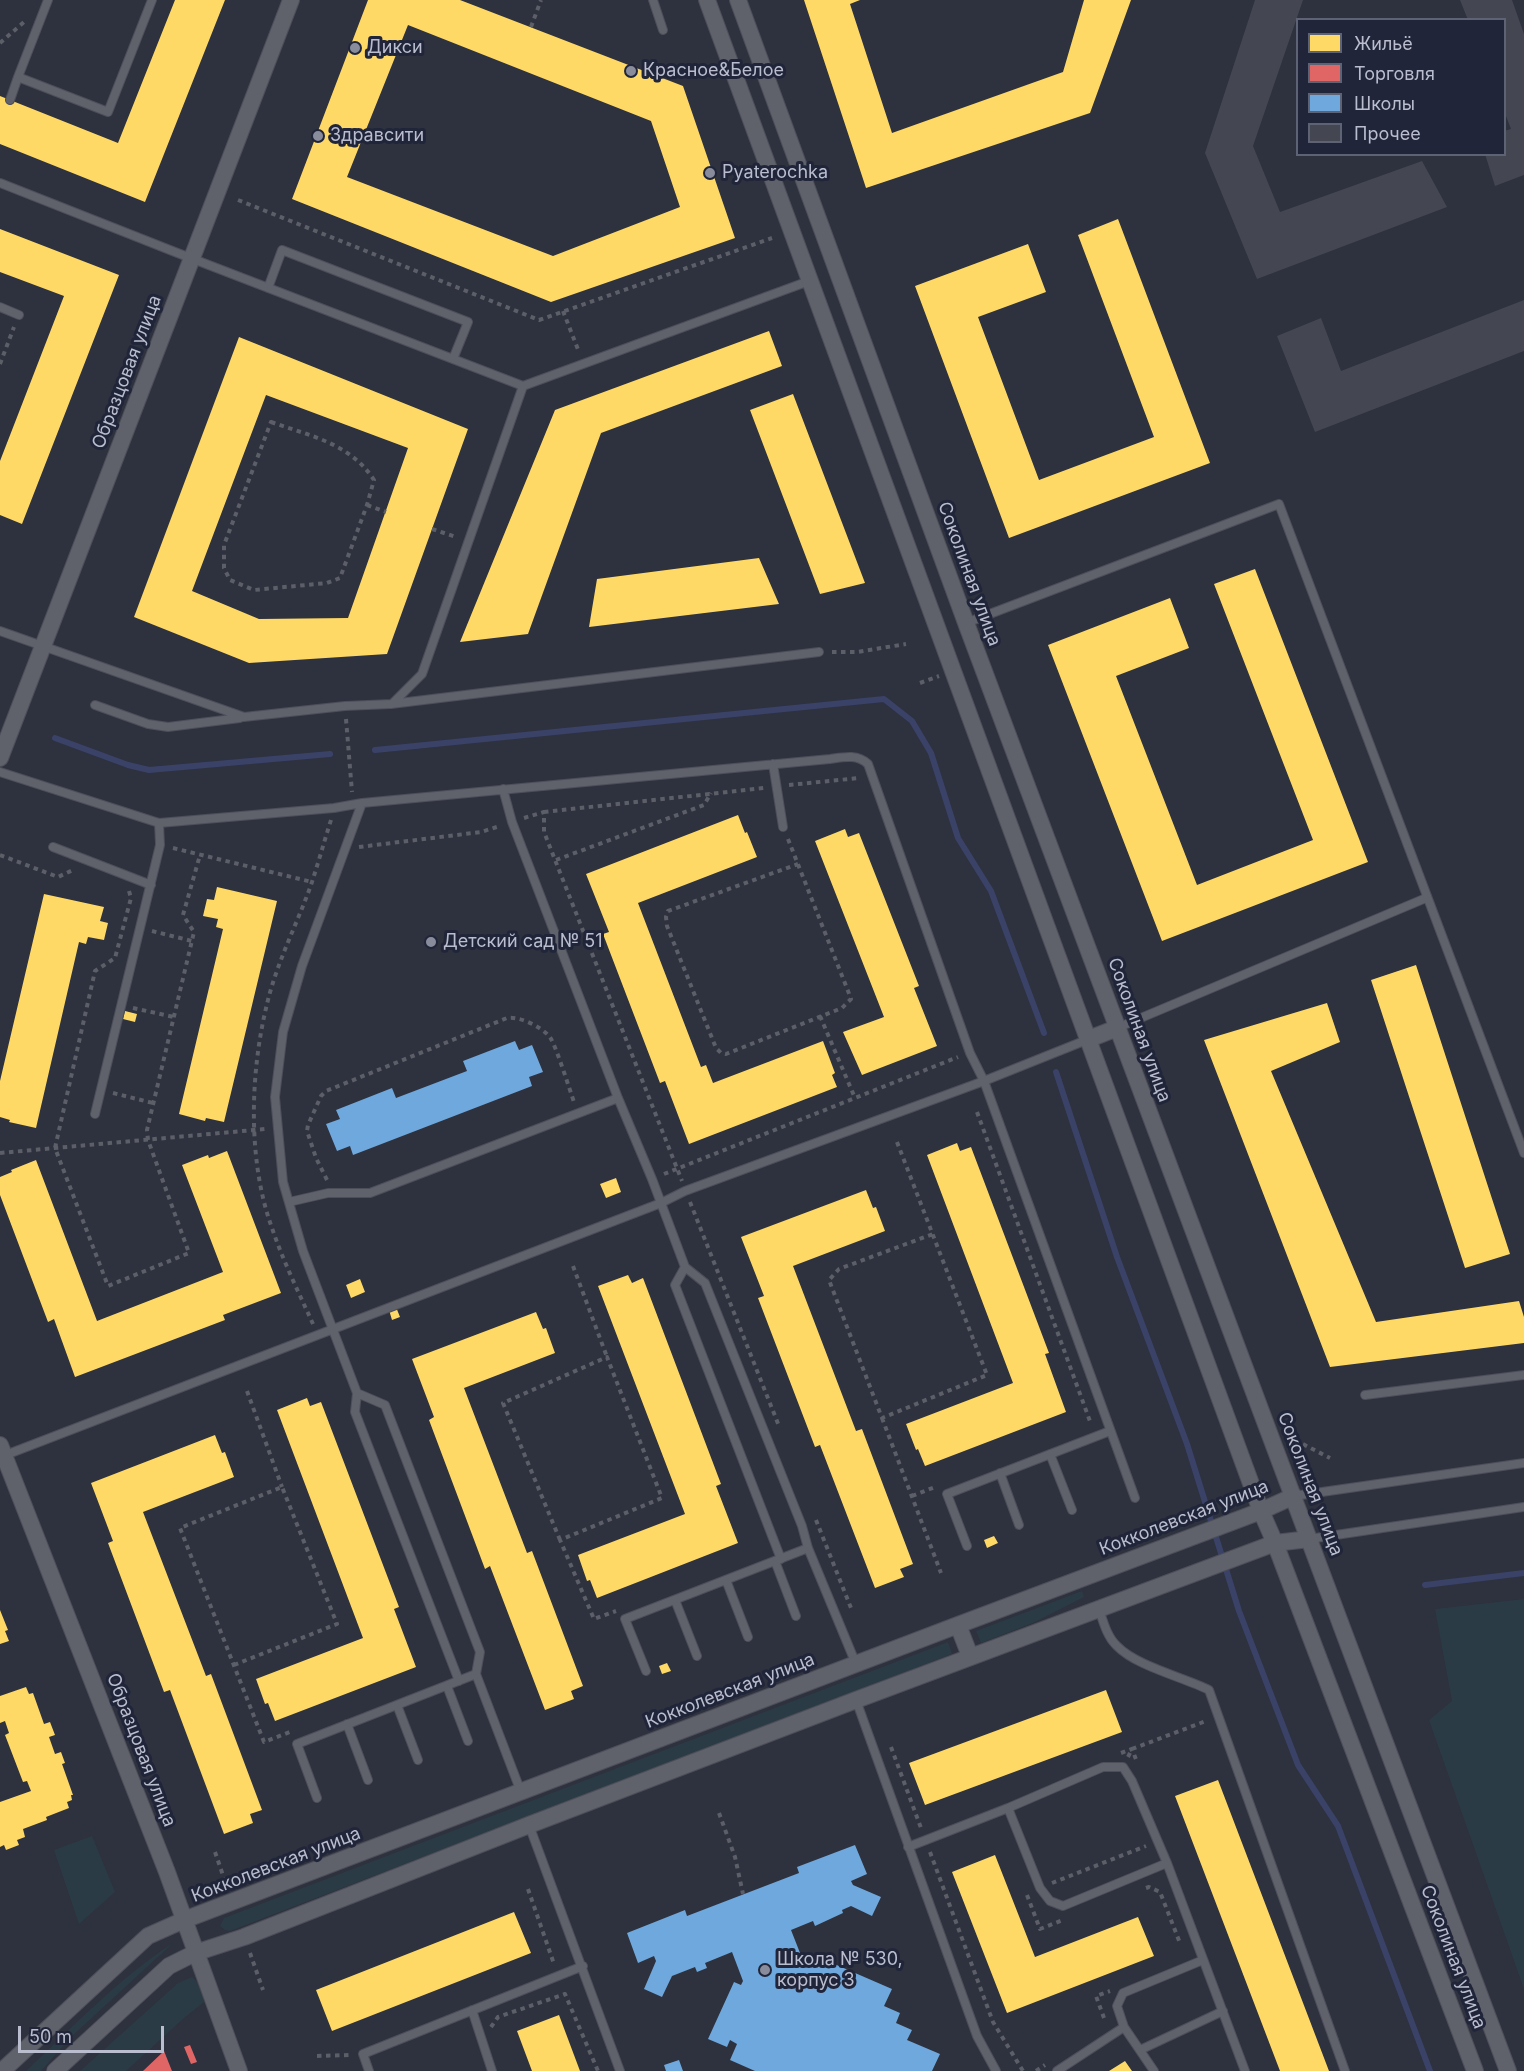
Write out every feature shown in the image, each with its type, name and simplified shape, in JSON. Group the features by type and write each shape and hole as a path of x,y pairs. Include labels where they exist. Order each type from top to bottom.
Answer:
{"street":[{"name":"Образцовая улица","path":"0,758 291,0"},
{"name":"Соколиная улица","path":"707,0 1261,1511 1475,2071"},
{"name":"Соколиная улица","path":"738,0 966,623 1508,2071"},
{"path":"810,281 837,271"},
{"path":"1089,1039 1117,1028"},
{"name":"Образцовая улица","path":"2,1452 163,1861 239,2071"},
{"name":"Кокколевская улица","path":"2,2071 148,1936 184,1920 1261,1511 1294,1496"},
{"path":"55,2071 169,1966 195,1953 247,1936 970,1656 1275,1544 1310,1539"},
{"path":"958,1625 970,1656"}],"lane":[{"path":"10,100 48,0"},
{"path":"18,77 108,112 152,0"},
{"path":"653,0 663,30"},
{"path":"0,183 523,386 810,281"},
{"path":"267,288 282,250 468,322 453,359"},
{"path":"0,307 19,315"},
{"path":"391,704 422,674 523,386"},
{"path":"966,623 1279,504 1524,1153"},
{"path":"0,631 244,717"},
{"path":"95,705 148,724 168,727 345,706 391,704 819,652"},
{"path":"0,772 159,823 856,756 868,764 970,1053 984,1081 1135,1498"},
{"path":"773,764 783,827"},
{"path":"503,789 512,822 685,1267 705,1283 802,1526 808,1548 856,1664"},
{"path":"357,804 347,849 302,966 283,1032 274,1097 283,1182 303,1251 357,1393 355,1412 459,1681"},
{"path":"95,1114 160,845 159,823"},
{"path":"53,847 151,885"},
{"path":"1117,1028 1426,898"},
{"path":"2,1452 661,1203 685,1191 984,1081 1089,1039"},
{"path":"289,1202 328,1192 370,1193 618,1098"},
{"path":"685,1267 675,1285 778,1560 796,1616"},
{"path":"1365,1395 1524,1375"},
{"path":"357,1393 385,1405 480,1652 476,1674 521,1792"},
{"path":"967,1546 947,1494 1110,1431"},
{"path":"1050,1454 1072,1510"},
{"name":"Кокколевская улица","path":"1294,1496 1524,1463"},
{"path":"1000,1473 1019,1525"},
{"path":"1310,1539 1524,1507"},
{"path":"646,1671 626,1619 808,1548"},
{"path":"726,1580 748,1637"},
{"path":"675,1600 697,1656"},
{"path":"1099,1609 1108,1634 1116,1646 1132,1658 1209,1690 1345,2071"},
{"path":"317,1798 297,1744 476,1674"},
{"path":"447,1686 468,1741"},
{"path":"856,1700 977,2036 996,2071"},
{"path":"398,1705 418,1760"},
{"path":"347,1724 368,1780"},
{"path":"908,1846 1008,1808 1103,1767 1123,1767 1132,1781 1167,1863 1245,2071"},
{"path":"1008,1808 1040,1888 1050,1901 1062,1906 1167,1863"},
{"path":"529,1825 620,2071"},
{"path":"1154,2071 1124,2027 1118,2006 1123,1993 1203,1960"},
{"path":"369,2071 363,2054 583,1966"},
{"path":"472,2010 492,2071"},
{"path":"1140,2050 1222,2011"},
{"path":"1058,2071 1124,2027"}],"path":[{"path":"531,27 541,0"},
{"path":"238,200 538,320 772,238"},
{"path":"563,311 584,364"},
{"path":"0,364 19,315"},
{"path":"271,422 341,447 364,465 374,480 367,506 340,578 327,583 254,590 230,580 224,568 224,545 271,422"},
{"path":"367,506 386,512"},
{"path":"432,529 468,542"},
{"path":"819,652 857,652 906,644"},
{"path":"920,683 939,676"},
{"path":"345,706 357,804"},
{"path":"544,812 872,777"},
{"path":"556,860 704,806 711,794"},
{"path":"783,827 798,864 850,996 850,1001 843,1008 726,1054 721,1053 716,1048 668,926 666,917 668,911 798,864"},
{"path":"160,845 312,882"},
{"path":"140,928 192,941"},
{"path":"121,1005 174,1017"},
{"path":"820,1016 855,1098"},
{"path":"328,1192 326,1175 316,1158 307,1131 321,1096 326,1091 507,1018 515,1017 523,1020 550,1036 578,1113"},
{"path":"652,1179 970,1053"},
{"path":"101,1090 153,1103"},
{"path":"977,1112 1091,1424 1088,1430"},
{"path":"0,1153 278,1128"},
{"path":"882,1418 987,1375 897,1142"},
{"path":"685,1191 783,1436"},
{"path":"933,1234 839,1269 829,1280 941,1573"},
{"path":"560,1540 662,1498 573,1266"},
{"path":"607,1357 503,1403 594,1619 626,1607"},
{"path":"234,1665 338,1624 282,1487 247,1391"},
{"path":"1294,1440 1330,1458"},
{"path":"912,1496 945,1484"},
{"path":"282,1487 180,1528 264,1742 297,1730"},
{"path":"813,1511 851,1608"},
{"path":"1202,1711 1209,1732"},
{"path":"1123,1767 1132,1749 1218,1717"},
{"path":"891,1747 993,2022 1023,2071"},
{"path":"719,1813 735,1857 743,1894"},
{"path":"1040,1888 1158,1841"},
{"path":"215,1852 226,1884"},
{"path":"1023,1886 1040,1929 1073,1917"},
{"path":"1138,1891 1149,1887 1160,1892 1184,1952"},
{"path":"528,1888 558,1976 598,2071"},
{"path":"248,1947 263,1990"},
{"path":"1106,2023 1096,1996 1118,1988"},
{"path":"490,2033 491,2025 498,2017 565,1994"},
{"path":"317,2056 363,2054"},
{"path":"1036,2071 1053,2059"}],"shaded area":[{"path":"1082,1591 1084,1597 1035,1622 981,1643 976,1631"},
{"path":"1524,1599 1524,1989 1429,1720 1452,1701 1435,1609"},
{"path":"948,1642 952,1654 230,1931 220,1926 224,1918"},
{"path":"92,1836 115,1892 79,1924 54,1850"},
{"path":"173,1943 71,2037 41,2071 26,2071 115,1987"},
{"path":"192,1977 202,1986 204,2002 126,2071 80,2071 178,1983"}],"building: Жильё":[{"path":"175,0 225,0 145,202 0,144 0,96 118,143"},
{"path":"368,0 460,0 683,86 735,238 551,302 292,199","holes":["408,25 651,121 680,207 553,256 347,177"]},
{"path":"804,0 860,0 850,4 892,133 1063,72 1084,0 1131,0 1090,113 866,188"},
{"path":"1118,219 1210,463 1009,538 915,286 1028,244 1046,292 978,317 1039,480 1154,437 1078,235"},
{"path":"0,229 119,275 22,524 0,515 0,461 64,296 0,272"},
{"path":"769,331 782,366 601,433 528,634 460,642 555,410"},
{"path":"239,337 468,429 387,654 249,663 134,617","holes":["266,395 408,448 348,618 259,619 192,591"]},
{"path":"793,394 865,583 820,594 750,410"},
{"path":"759,558 779,604 589,627 597,579"},
{"path":"1255,569 1368,862 1162,941 1048,645 1170,598 1189,648 1116,676 1197,885 1313,840 1214,584"},
{"path":"738,815 757,857 638,903 701,1067 706,1065 713,1083 823,1041 835,1073 832,1075 837,1087 689,1144 665,1081 660,1083 603,934 609,932 586,874"},
{"path":"845,829 848,837 859,833 919,986 914,988 937,1046 862,1075 843,1032 884,1017 815,841"},
{"path":"217,887 277,901 224,1122 206,1118 205,1121 179,1114 223,929 216,927 218,919 203,916 207,899 214,900"},
{"path":"44,894 104,907 100,921 108,923 104,940 88,937 86,944 79,942 36,1128 9,1122 10,1120 0,1117 0,1081"},
{"path":"1416,965 1510,1254 1465,1268 1371,980"},
{"path":"1327,1003 1340,1042 1271,1071 1376,1322 1519,1301 1524,1317 1524,1343 1330,1367 1204,1040"},
{"path":"125,1011 137,1014 135,1022 123,1019"},
{"path":"957,1143 960,1151 971,1147 1049,1353 1045,1354 1066,1412 925,1466 906,1424 1013,1383 927,1155"},
{"path":"227,1151 281,1293 223,1315 225,1320 75,1377 54,1319 48,1322 0,1195 0,1177 36,1160 97,1321 223,1272 182,1165 208,1155 209,1158"},
{"path":"616,1178 621,1192 606,1198 600,1184"},
{"path":"866,1190 873,1208 876,1207 885,1231 793,1266 856,1431 862,1429 913,1564 900,1569 904,1577 875,1588 820,1445 815,1447 758,1298 764,1296 741,1237"},
{"path":"628,1275 632,1283 643,1278 721,1484 716,1486 738,1543 597,1598 590,1580 587,1581 578,1555 685,1514 598,1286"},
{"path":"360,1279 365,1292 351,1298 346,1285"},
{"path":"396,1307 400,1317 392,1320 389,1310"},
{"path":"536,1312 543,1329 546,1328 555,1353 464,1388 527,1553 532,1551 583,1686 571,1691 574,1699 545,1710 490,1566 485,1569 429,1420 434,1417 412,1359"},
{"path":"307,1398 310,1406 321,1402 399,1607 394,1609 416,1667 275,1721 268,1703 265,1704 256,1679 363,1638 277,1410"},
{"path":"215,1435 222,1453 225,1452 234,1477 143,1512 206,1676 211,1674 262,1810 250,1814 253,1823 224,1834 170,1690 164,1692 108,1543 113,1541 91,1483"},
{"path":"994,1536 998,1543 987,1548 984,1540"},
{"path":"0,1610 8,1630 5,1631 9,1641 0,1644"},
{"path":"667,1663 671,1671 662,1674 659,1666"},
{"path":"26,1687 29,1694 33,1693 44,1724 50,1722 55,1735 49,1737 55,1754 61,1752 65,1763 62,1764 73,1795 71,1795 72,1800 67,1802 69,1808 23,1829 25,1837 17,1840 19,1845 6,1850 4,1845 0,1847 0,1802 31,1791 27,1781 23,1782 5,1735 9,1733 5,1721 0,1723 0,1696"},
{"path":"1106,1690 1122,1732 925,1805 909,1763"},
{"path":"1218,1780 1329,2071 1280,2071 1175,1796"},
{"path":"995,1855 1035,1957 1138,1917 1154,1956 1007,2013 952,1872"},
{"path":"514,1912 531,1953 332,2031 316,1990"},
{"path":"559,2015 580,2071 532,2071 517,2031"},
{"path":"1125,2061 1132,2071 1109,2071"}],"building: Торговля":[{"path":"190,2045 197,2062 191,2064 184,2047"},
{"path":"164,2051 172,2071 143,2071"}],"building: Школы":[{"path":"515,1041 519,1050 532,1045 543,1072 529,1077 532,1086 353,1155 350,1146 337,1151 326,1124 340,1119 336,1110 392,1088 396,1098 467,1071 463,1061"},
{"path":"855,1845 867,1874 851,1881 853,1885 881,1897 872,1916 851,1906 842,1910 843,1913 815,1926 813,1921 791,1930 802,1958 806,1960 809,1953 892,1989 884,2006 900,2013 896,2023 912,2030 907,2040 940,2054 932,2071 755,2071 730,2060 737,2044 730,2040 727,2047 708,2039 734,1982 741,1985 743,1981 732,1952 705,1963 707,1968 697,1972 695,1967 672,1976 662,1997 644,1989 656,1961 654,1956 638,1963 627,1933 685,1910 687,1916 799,1873 797,1867"},
{"path":"679,2060 683,2071 666,2071 664,2065"}],"building: Прочее":[{"path":"1255,0 1303,0 1253,146 1280,212 1422,161 1447,207 1257,279 1205,153"},
{"path":"1460,0 1512,0 1524,34 1524,175 1495,186 1486,156 1506,156 1506,130 1511,129 1506,116 1506,18 1467,18"},
{"path":"1524,300 1524,351 1315,432 1277,336 1321,318 1341,371"}],"waterway":[{"path":"375,750 884,699 912,721 931,753 958,838 991,891 1044,1033"},
{"path":"55,738 128,765 149,770 330,754"},
{"path":"1056,1072 1117,1257 1187,1444 1239,1611 1298,1765 1338,1826 1430,2071"},
{"path":"1425,1585 1524,1573"}],"place":[{"name":"Дикси","path":"355,48"},
{"name":"Красное&Белое","path":"631,71"},
{"name":"Здравсити","path":"318,136"},
{"name":"Pyaterochka","path":"710,173"},
{"name":"Детский сад № 51","path":"431,942"},
{"name":"Школа № 530, корпус 3","path":"765,1970"}]}
